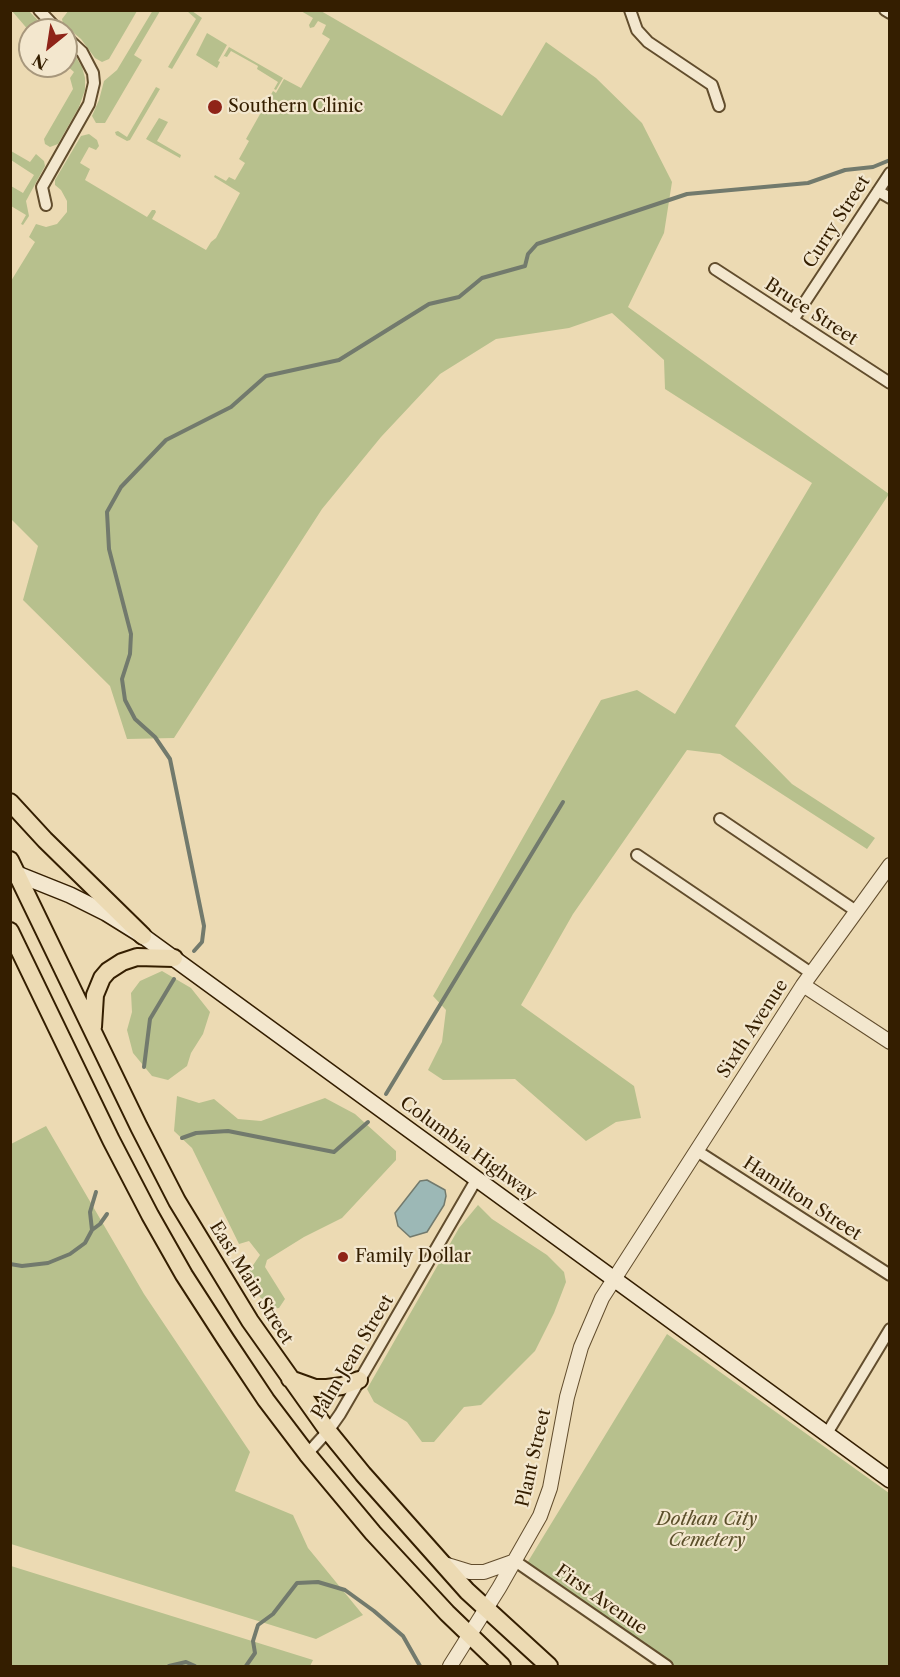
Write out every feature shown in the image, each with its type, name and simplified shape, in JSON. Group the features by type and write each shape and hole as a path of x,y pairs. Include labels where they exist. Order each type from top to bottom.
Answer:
{"main road":[{"path":"10,802 142,936"},
{"name":"Columbia Highway","path":"13,868 106,913 174,958 890,1480"},
{"name":"East Main Street","path":"13,868 177,1201 250,1321 328,1431 369,1482 486,1609 549,1666"},
{"path":"10,931 150,1215 184,1275 266,1400 307,1454 373,1533 502,1666"},
{"path":"93,1031 94,995 108,971 122,962 137,957 174,958"},
{"path":"290,1378 315,1388 342,1386 359,1380"}],"street":[{"path":"630,10 637,30 648,42 712,85 719,106"},
{"path":"885,10 890,13"},
{"path":"46,205 42,188 89,104 94,83 93,73 78,48"},
{"name":"Curry Street","path":"793,320 890,173"},
{"path":"878,191 890,198"},
{"name":"Bruce Street","path":"715,269 890,383"},
{"path":"720,819 856,911"},
{"path":"637,855 812,973"},
{"name":"Sixth Avenue","path":"653,1217 803,985 890,865"},
{"path":"803,985 890,1042"},
{"name":"Hamilton Street","path":"697,1151 890,1275"},
{"name":"Palm Jean Street","path":"307,1454 328,1431 476,1180"},
{"name":"Plant Street","path":"450,1666 540,1516 546,1501 567,1397 581,1347 593,1316 653,1217"},
{"path":"826,1435 890,1329"},
{"path":"444,1564 470,1572 484,1572 515,1561"},
{"name":"First Avenue","path":"515,1561 667,1666"}],"green space":[{"path":"69,10 137,10 109,59 102,62 95,58 78,36 78,18 63,18"},
{"path":"153,10 160,11 134,55 142,60 105,123 96,123 92,116 104,81 117,70"},
{"path":"12,11 29,11 36,18 18,18"},
{"path":"187,11 192,11 202,18 172,69 168,67 196,19"},
{"path":"301,11 321,11 502,116 546,42 596,78 642,123 672,182 664,233 628,307 889,494 735,726 792,784 875,838 867,849 720,754 687,750 573,914 521,1005 634,1086 641,1118 616,1122 586,1141 515,1079 443,1080 428,1070 442,1042 446,1010 433,996 601,700 637,690 675,714 812,483 665,389 664,360 612,313 569,328 496,339 440,374 381,437 322,509 174,738 127,739 110,686 23,600 38,546 11,519 11,281 35,242 29,237 36,224 46,227 57,224 67,212 67,201 55,185 55,180 81,136 89,134 97,140 99,146 96,150 89,147 80,163 90,169 85,180 147,217 152,210 155,210 152,219 206,250 216,238 240,193 214,177 215,175 226,181 229,177 235,180 245,163 239,159 249,141 246,139 273,91 276,93 284,79 301,88 330,39 322,34 326,25 318,21 314,27 310,28 309,25 313,18"},
{"path":"207,33 227,45 218,61 220,62 217,68 196,55"},
{"path":"229,47 283,78 276,90 274,89 278,82 257,69 258,66 231,51 227,57 224,56 222,59"},
{"path":"78,60 85,78 85,90 79,107 58,144 50,147 45,144 44,139 73,89 70,78 78,78"},
{"path":"156,87 160,89 130,140 127,141 116,135 115,132 118,131 127,137"},
{"path":"159,118 168,122 157,141 181,155 180,158 146,139"},
{"path":"11,151 30,162 36,154 44,161 45,166 26,201 29,216 23,225 21,224 26,215 11,206 11,186 23,193 34,175 11,160"},
{"path":"162,971 191,988 210,1012 203,1034 191,1053 187,1066 168,1080 152,1076 133,1053 127,1030 132,1012 131,993 140,981"},
{"path":"177,1096 199,1103 214,1099 238,1119 261,1121 325,1098 355,1114 396,1151 396,1160 342,1218 304,1237 267,1260 265,1267 285,1299 279,1308 269,1309 245,1277 260,1255 249,1241 239,1244 192,1148 174,1131"},
{"path":"46,1126 144,1294 250,1452 235,1491 293,1515 308,1548 363,1615 316,1639 11,1544 11,1144"},
{"path":"478,1205 492,1219 547,1255 564,1272 566,1282 535,1351 481,1405 464,1407 434,1442 422,1442 407,1422 374,1402 367,1389 459,1228"},
{"name":"Dothan City Cemetery","path":"667,1334 889,1493 889,1666 656,1666 521,1573"},
{"path":"10,1566 313,1660 310,1666 11,1666"}],"water":[{"path":"427,1180 445,1190 444,1205 427,1232 410,1237 398,1226 395,1213 420,1181"}],"waterway":[{"path":"194,951 202,942 204,926 170,759 155,737 135,719 125,700 122,679 130,654 131,634 109,549 107,512 121,487 166,440 231,407 266,376 339,360 429,304 459,297 482,278 525,266 528,254 537,244 687,194 808,183 845,170 873,167 890,160"},
{"path":"386,1094 563,802"},
{"path":"144,1067 150,1019 174,979"},
{"path":"182,1138 196,1133 228,1131 334,1152 368,1122"},
{"path":"10,1264 22,1266 48,1263 70,1254 85,1243 92,1230 90,1212 96,1192"},
{"path":"92,1230 107,1214"},
{"path":"246,1666 255,1653 253,1641 258,1625 273,1614 297,1583 318,1582 345,1590 374,1611 403,1636 420,1666"},
{"path":"169,1666 186,1662 195,1666"}],"place":[{"name":"Southern Clinic","path":"215,107"},
{"name":"Family Dollar","path":"343,1257"}]}
